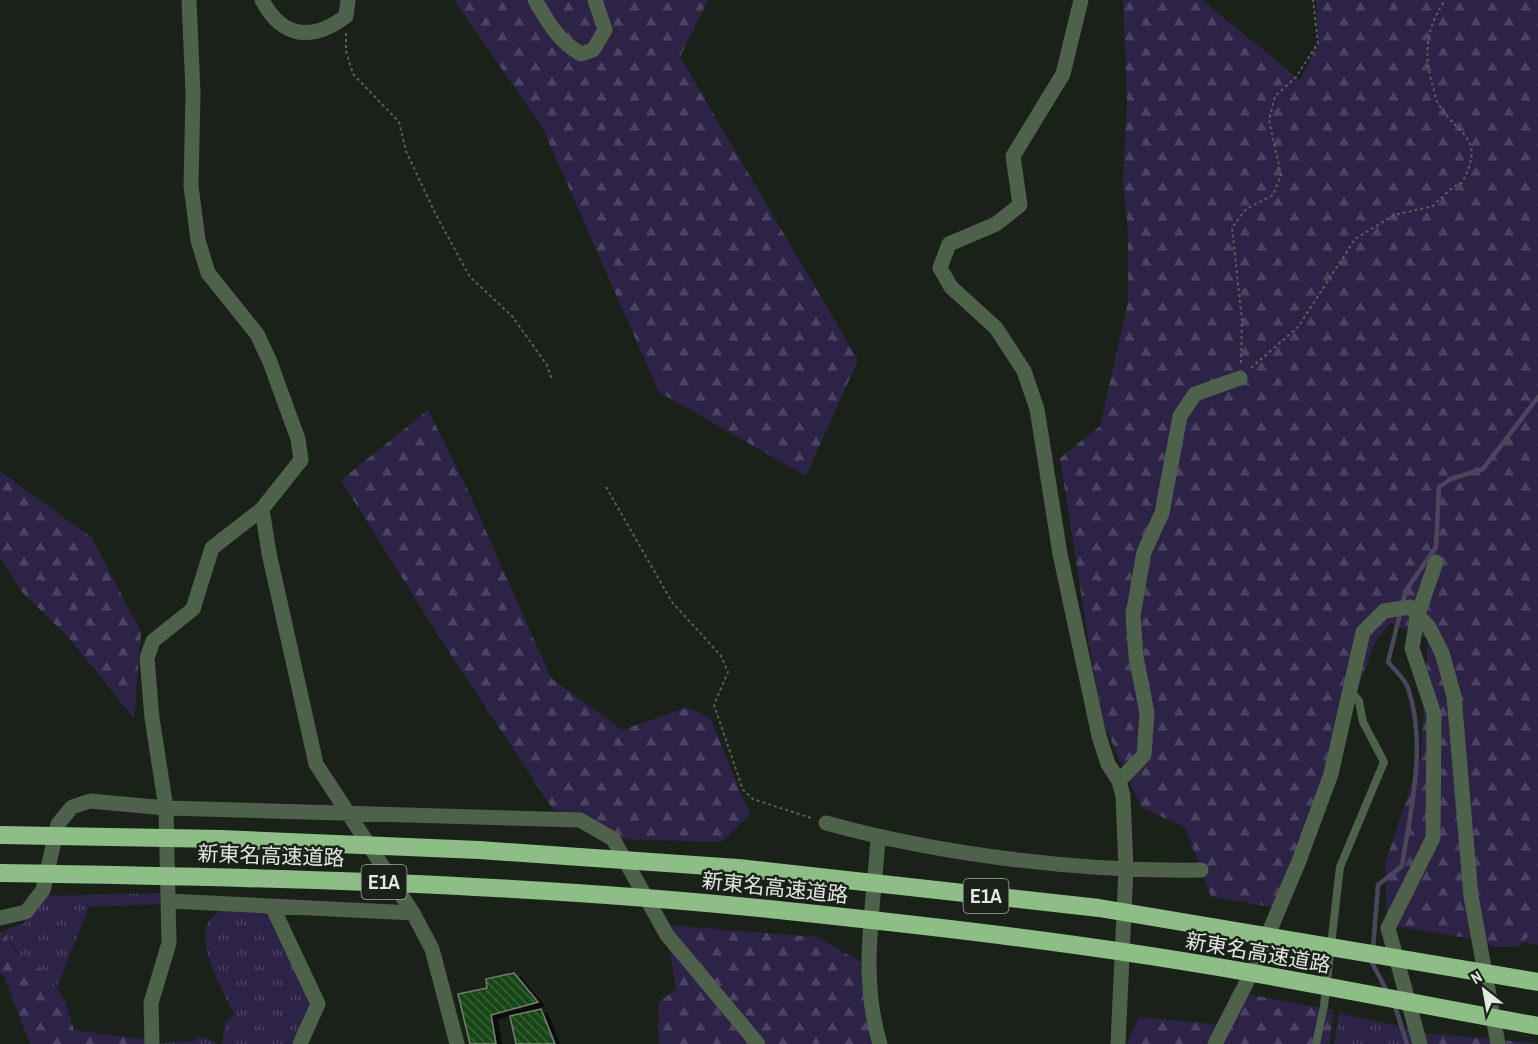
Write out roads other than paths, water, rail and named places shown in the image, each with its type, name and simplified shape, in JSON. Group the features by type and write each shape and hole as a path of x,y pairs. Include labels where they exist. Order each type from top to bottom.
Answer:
{"highway":[{"name":"新東名高速道路","path":"0,835 221,839 468,850 738,868 1099,908 1535,981"},
{"name":"新東名高速道路","path":"0,873 216,876 408,883 608,895 766,909 1087,947 1224,968 1538,1026"}],"street":[{"path":"152,1044 151,1002 169,943 166,808 152,718 147,658 153,641 193,609 212,548 262,509 301,460 298,439 270,362 257,334 208,273 198,240 191,186 194,93 189,0"},
{"path":"262,0 272,18 292,32 316,31 333,25 346,16 348,0"},
{"path":"535,0 555,34 580,54 593,50 605,30 595,0"},
{"path":"1081,0 1063,74 1013,156 1020,205 996,224 949,244 940,268 951,287 996,328 1024,371 1038,410 1060,554 1099,736 1108,764 1119,781 1123,796 1126,875 1118,1044"},
{"path":"1119,781 1144,755 1147,713 1136,657 1133,615 1144,552 1162,513 1180,416 1195,394 1240,378"},
{"path":"262,509 269,553 316,764 413,914 432,949 457,1044"},
{"path":"1420,1044 1388,928 1433,838 1434,714 1412,648 1414,611 1436,562"},
{"path":"1215,1044 1254,968 1299,861 1331,774 1363,632 1384,611 1414,611 1429,627 1442,653 1454,696 1471,896 1498,1044"},
{"path":"0,918 27,912 43,890 58,824 72,807 90,801 166,808 580,820 613,839 667,935 758,1044"},
{"path":"826,823 878,842 1028,860 1126,875 1201,870"},
{"path":"878,842 867,961 872,1017 880,1044"},
{"path":"168,901 413,914"},
{"path":"272,906 318,1004 300,1044"}],"lane":[{"path":"1316,1044 1324,1006 1340,867 1384,762 1363,722 1359,701 1350,690"}],"waterway":[{"path":"1373,949 1378,885 1402,866 1416,777 1414,709 1407,685 1388,662 1406,590 1436,547 1439,487 1451,479 1483,469 1538,397"},
{"path":"1372,958 1372,963 1388,993"},
{"path":"1394,1003 1407,1044"}]}
